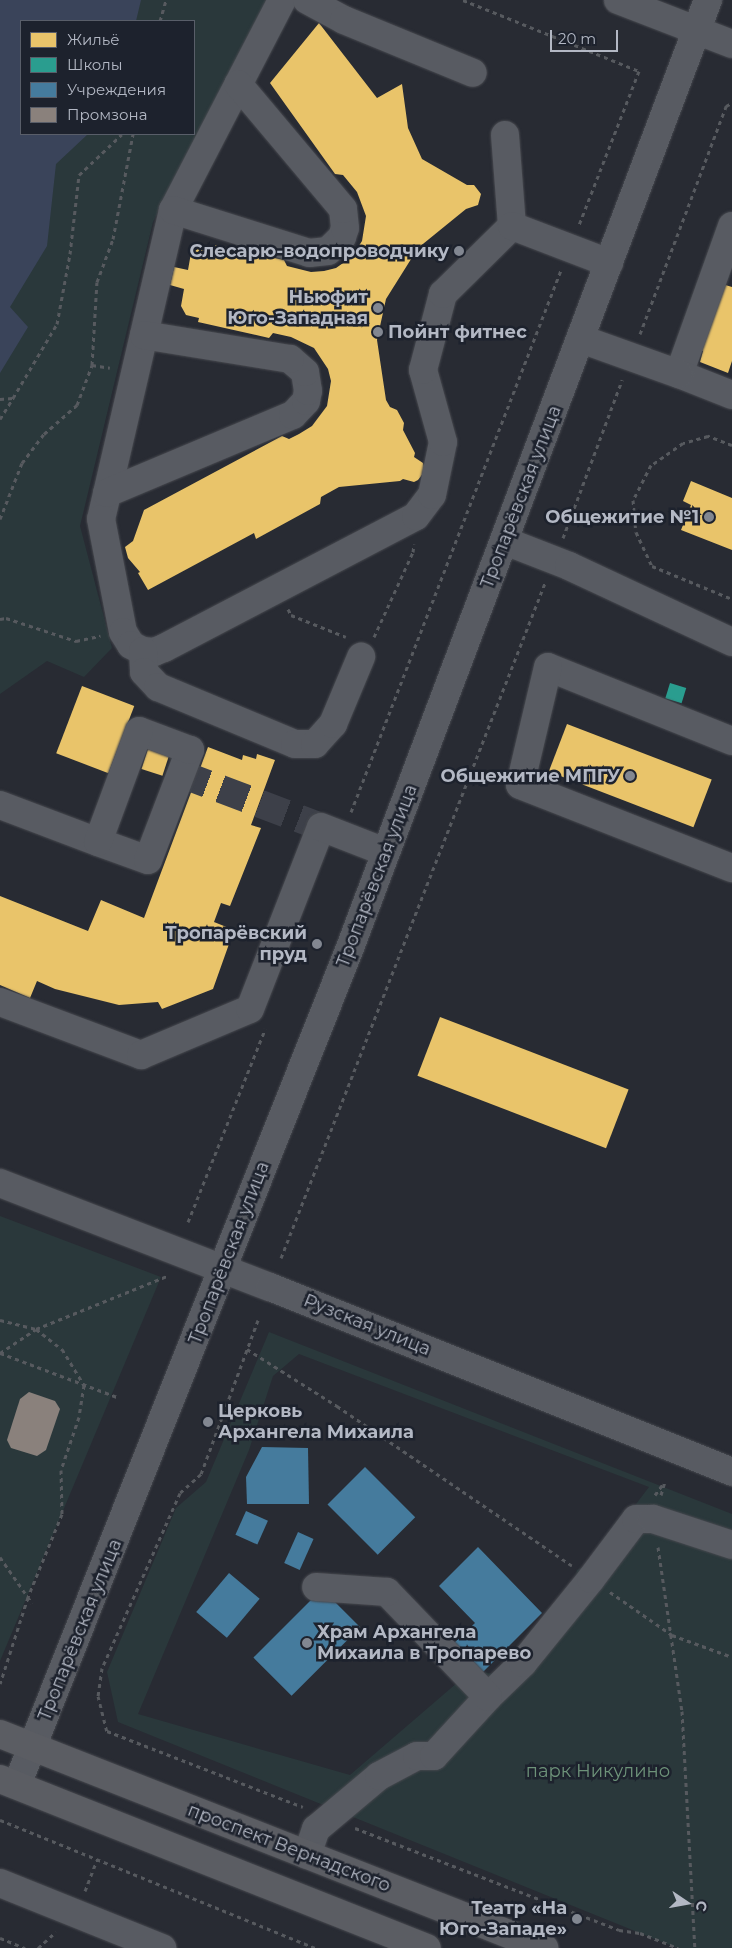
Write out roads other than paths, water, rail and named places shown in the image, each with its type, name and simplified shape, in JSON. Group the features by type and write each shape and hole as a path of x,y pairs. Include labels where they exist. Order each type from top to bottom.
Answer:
{"main road":[{"name":"проспект Вернадского","path":"0,1734 544,1948"},
{"path":"8,1782 427,1948"}],"street":[{"path":"282,0 173,210 101,519 123,632 130,644 143,651 154,652 164,648 416,516 432,495 443,442 423,370 443,294 512,226 505,135"},
{"path":"307,0 344,20 472,73"},
{"path":"618,0 732,44"},
{"name":"Тропарёвская улица","path":"33,1747 348,953 708,0"},
{"path":"173,210 309,253 328,251 342,237 346,228 343,209 238,84"},
{"path":"512,226 609,263"},
{"path":"679,374 732,226"},
{"path":"107,493 293,415 306,401 308,391 305,372 290,359 144,335"},
{"path":"581,339 732,395"},
{"path":"505,541 555,560 732,642"},
{"path":"143,651 144,672 158,687 295,744 315,744 333,724 362,645"},
{"path":"732,741 548,667 520,785 732,868"},
{"path":"0,805 98,842"},
{"path":"0,1002 141,1055 250,1009 321,826 385,852"},
{"name":"Рузская улица","path":"0,1183 223,1268 732,1472"},
{"path":"307,1855 316,1829 379,1776 417,1756 434,1756 488,1697 523,1663 591,1580 636,1519 653,1519 732,1545"},
{"path":"316,1587 387,1592 488,1697"},
{"path":"8,1782 33,1747"},
{"path":"0,1883 162,1948"}],"water":[{"path":"0,0 141,0 136,20 20,20 20,135 87,135 56,164 47,246 10,307 28,327 0,373"}],"tunnel":[{"path":"181,774 321,827"}],"place":[{"name":"Слесарю-водопроводчику","path":"459,251"},
{"name":"Ньюфит Юго-Западная","path":"378,308"},
{"name":"Пойнт фитнес","path":"378,332"},
{"name":"Общежитие №1","path":"709,517"},
{"name":"Общежитие МПГУ","path":"630,776"},
{"name":"Тропарёвский пруд","path":"317,944"},
{"name":"Церковь Архангела Михаила","path":"208,1422"},
{"name":"Храм Архангела Михаила в Тропарево","path":"307,1643"},
{"name":"Театр «На Юго-Западе»","path":"577,1919"}],"park label":[{"name":"парк Никулино","path":"598,1771"}]}
